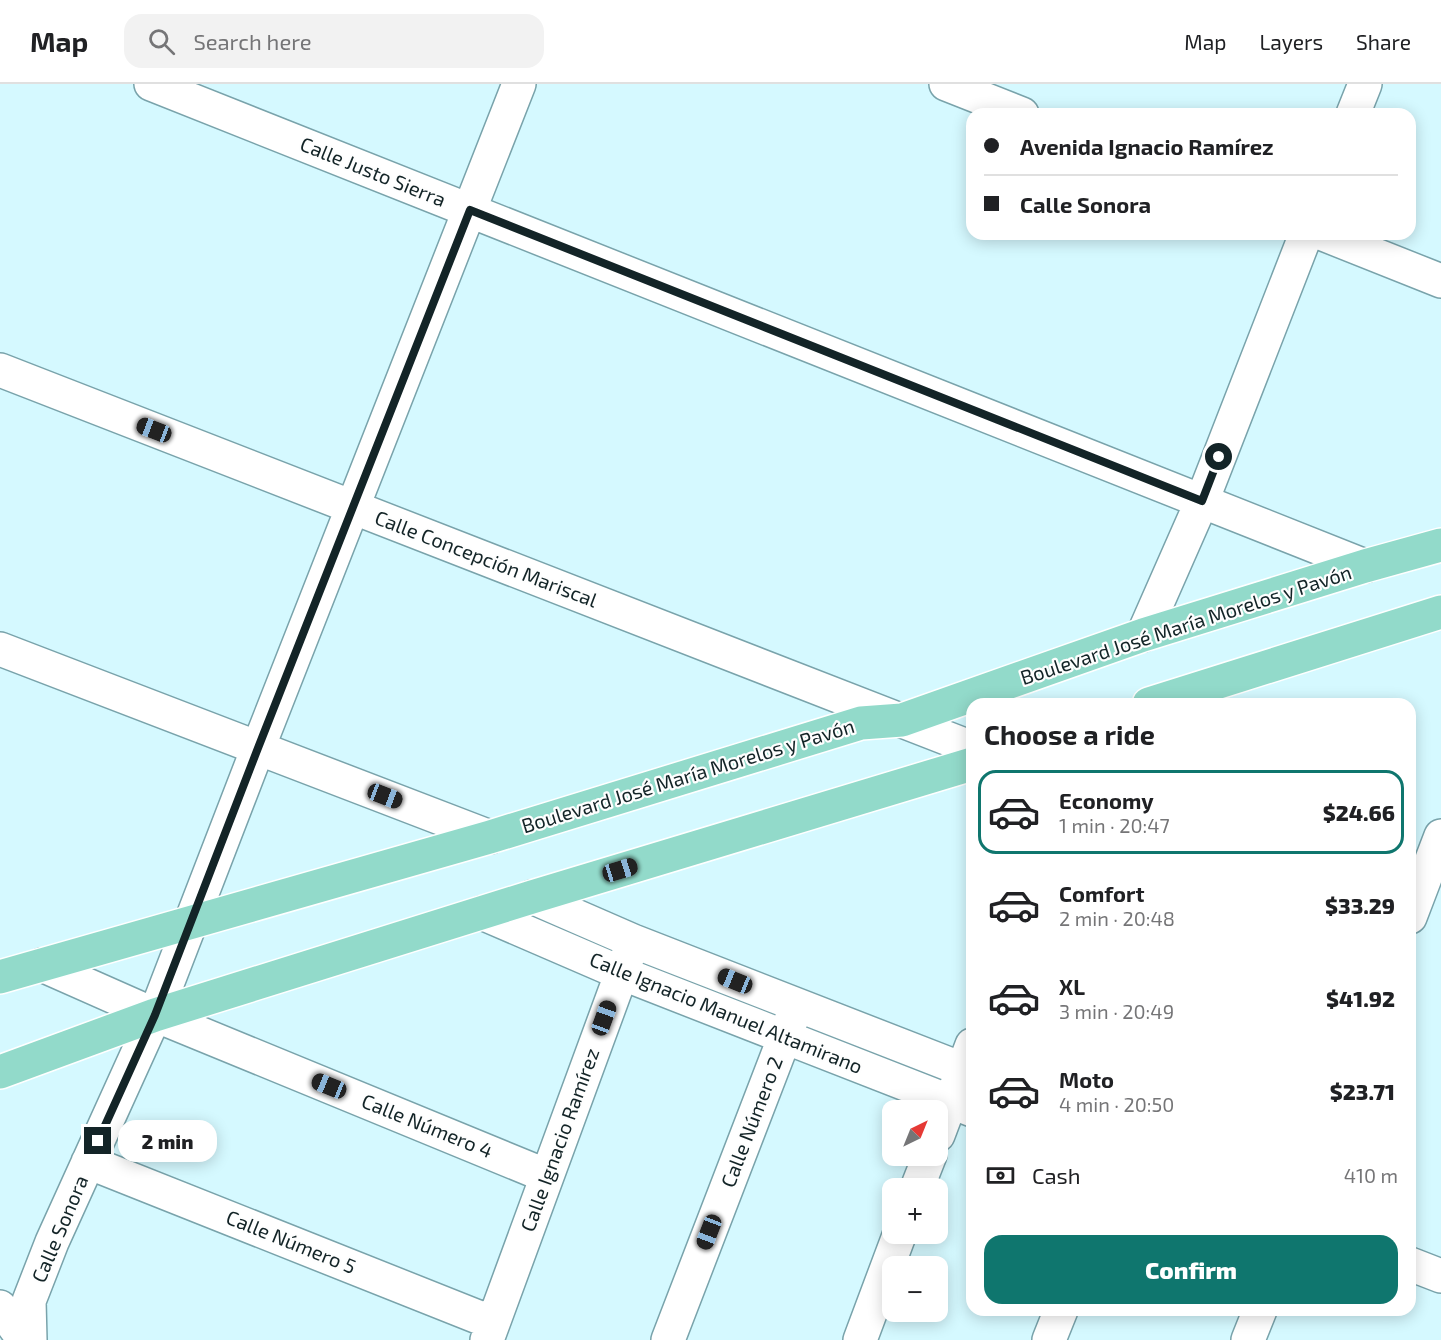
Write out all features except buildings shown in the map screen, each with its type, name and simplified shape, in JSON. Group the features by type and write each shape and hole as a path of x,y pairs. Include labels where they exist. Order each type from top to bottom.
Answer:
{"main road":[{"name":"Boulevard José María Morelos y Pavón","path":"1,977 490,837 861,723 902,720 1143,635 1365,566 1441,545"},
{"path":"1168,698 1441,612"},
{"path":"0,1072 155,1015 531,897 966,766"}],"street":[{"name":"Calle Justo Sierra","path":"151,84 1365,566"},
{"name":"Calle Sonora","path":"30,1340 29,1301 52,1242 155,1015 519,84"},
{"path":"946,84 1007,108"},
{"path":"1355,108 1365,84"},
{"path":"1143,635 1202,501 1304,240"},
{"path":"1338,240 1441,281"},
{"name":"Calle Concepción Mariscal","path":"0,370 966,746"},
{"path":"0,649 490,837"},
{"path":"1416,901 1441,836"},
{"name":"Calle Ignacio Manuel Altamirano","path":"531,897 633,941 797,1005 966,1061"},
{"name":"Calle Ignacio Manuel Altamirano","path":"482,913 621,973 961,1106"},
{"name":"Calle Ignacio Ramírez","path":"490,1331 633,941"},
{"name":"Calle Número 4","path":"42,965 155,1015 547,1176"},
{"name":"Calle Número 2","path":"668,1340 797,1005"},
{"path":"948,1123 961,1106 966,1078"},
{"name":"Calle Número 5","path":"88,1162 490,1331"},
{"path":"860,1340 896,1244"},
{"path":"1416,1266 1441,1276"},
{"path":"0,1307 24,1340"},
{"path":"1049,1340 1058,1316"},
{"path":"1248,1340 1258,1316"}],"route":[{"path":"98,1141 155,1015 470,210 1202,501 1219,457"}]}
